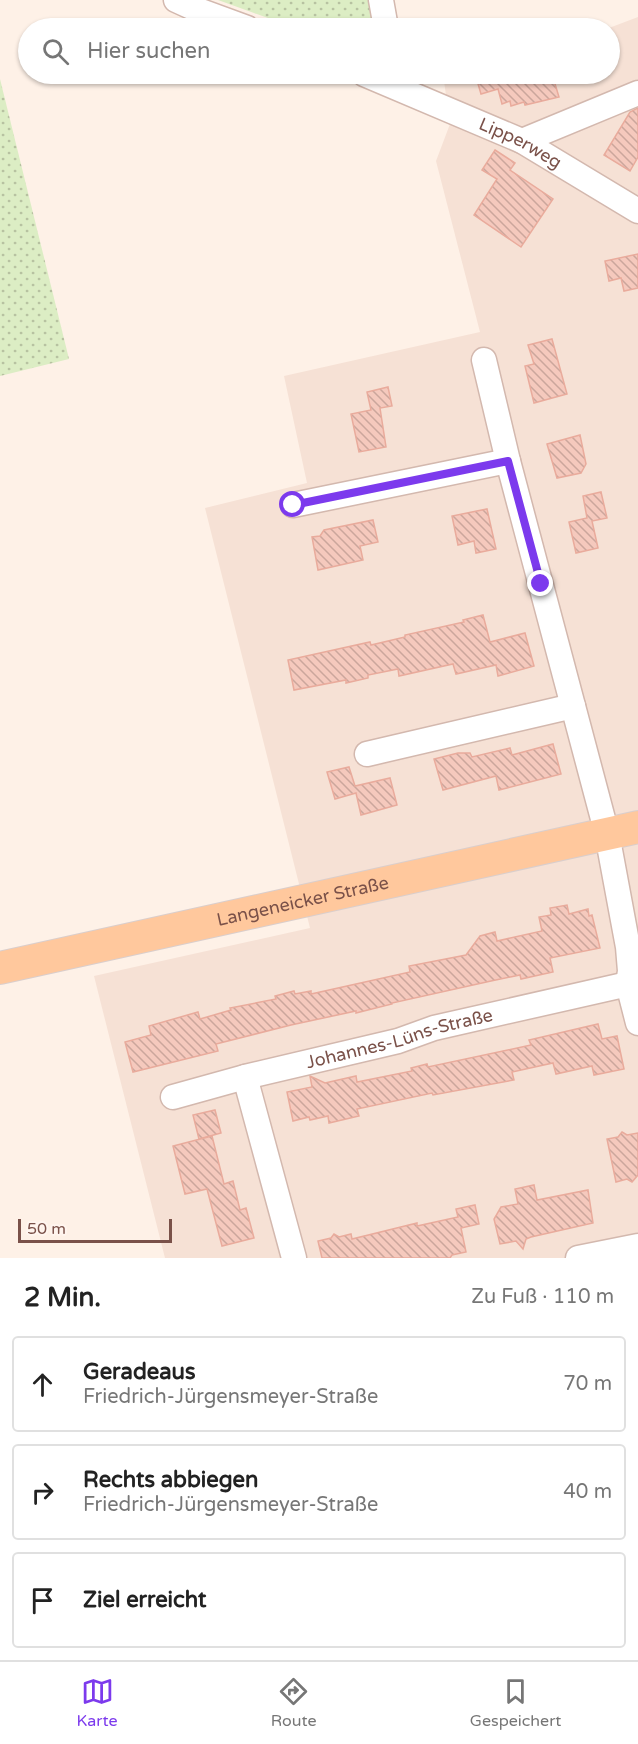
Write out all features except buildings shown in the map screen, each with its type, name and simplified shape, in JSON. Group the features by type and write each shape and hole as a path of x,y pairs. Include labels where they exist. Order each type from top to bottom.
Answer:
{"main road":[{"name":"Langeneicker Straße","path":"0,968 638,827"}],"street":[{"path":"176,0 220,18"},
{"path":"381,0 384,18"},
{"name":"Lipperweg","path":"403,84 522,141 638,211"},
{"path":"522,141 638,93"},
{"path":"484,360 508,461 608,834 628,947 630,971 628,984 638,1023"},
{"path":"293,505 508,461"},
{"path":"367,754 573,706"},
{"name":"Johannes-Lüns-Straße","path":"173,1097 245,1077 398,1041 434,1028 628,984"},
{"path":"245,1077 294,1258"},
{"path":"581,1258 638,1246"}],"shaded area":[{"path":"638,17 638,1258 165,1258 94,976 310,928 205,508 307,483 284,376 480,332 436,161 450,124 444,84 620,84 620,24"}],"green space":[{"path":"218,0 370,0 373,18 268,18"},
{"path":"0,79 69,359 0,376"}],"route":[{"path":"293,505 508,461 541,584"}]}
